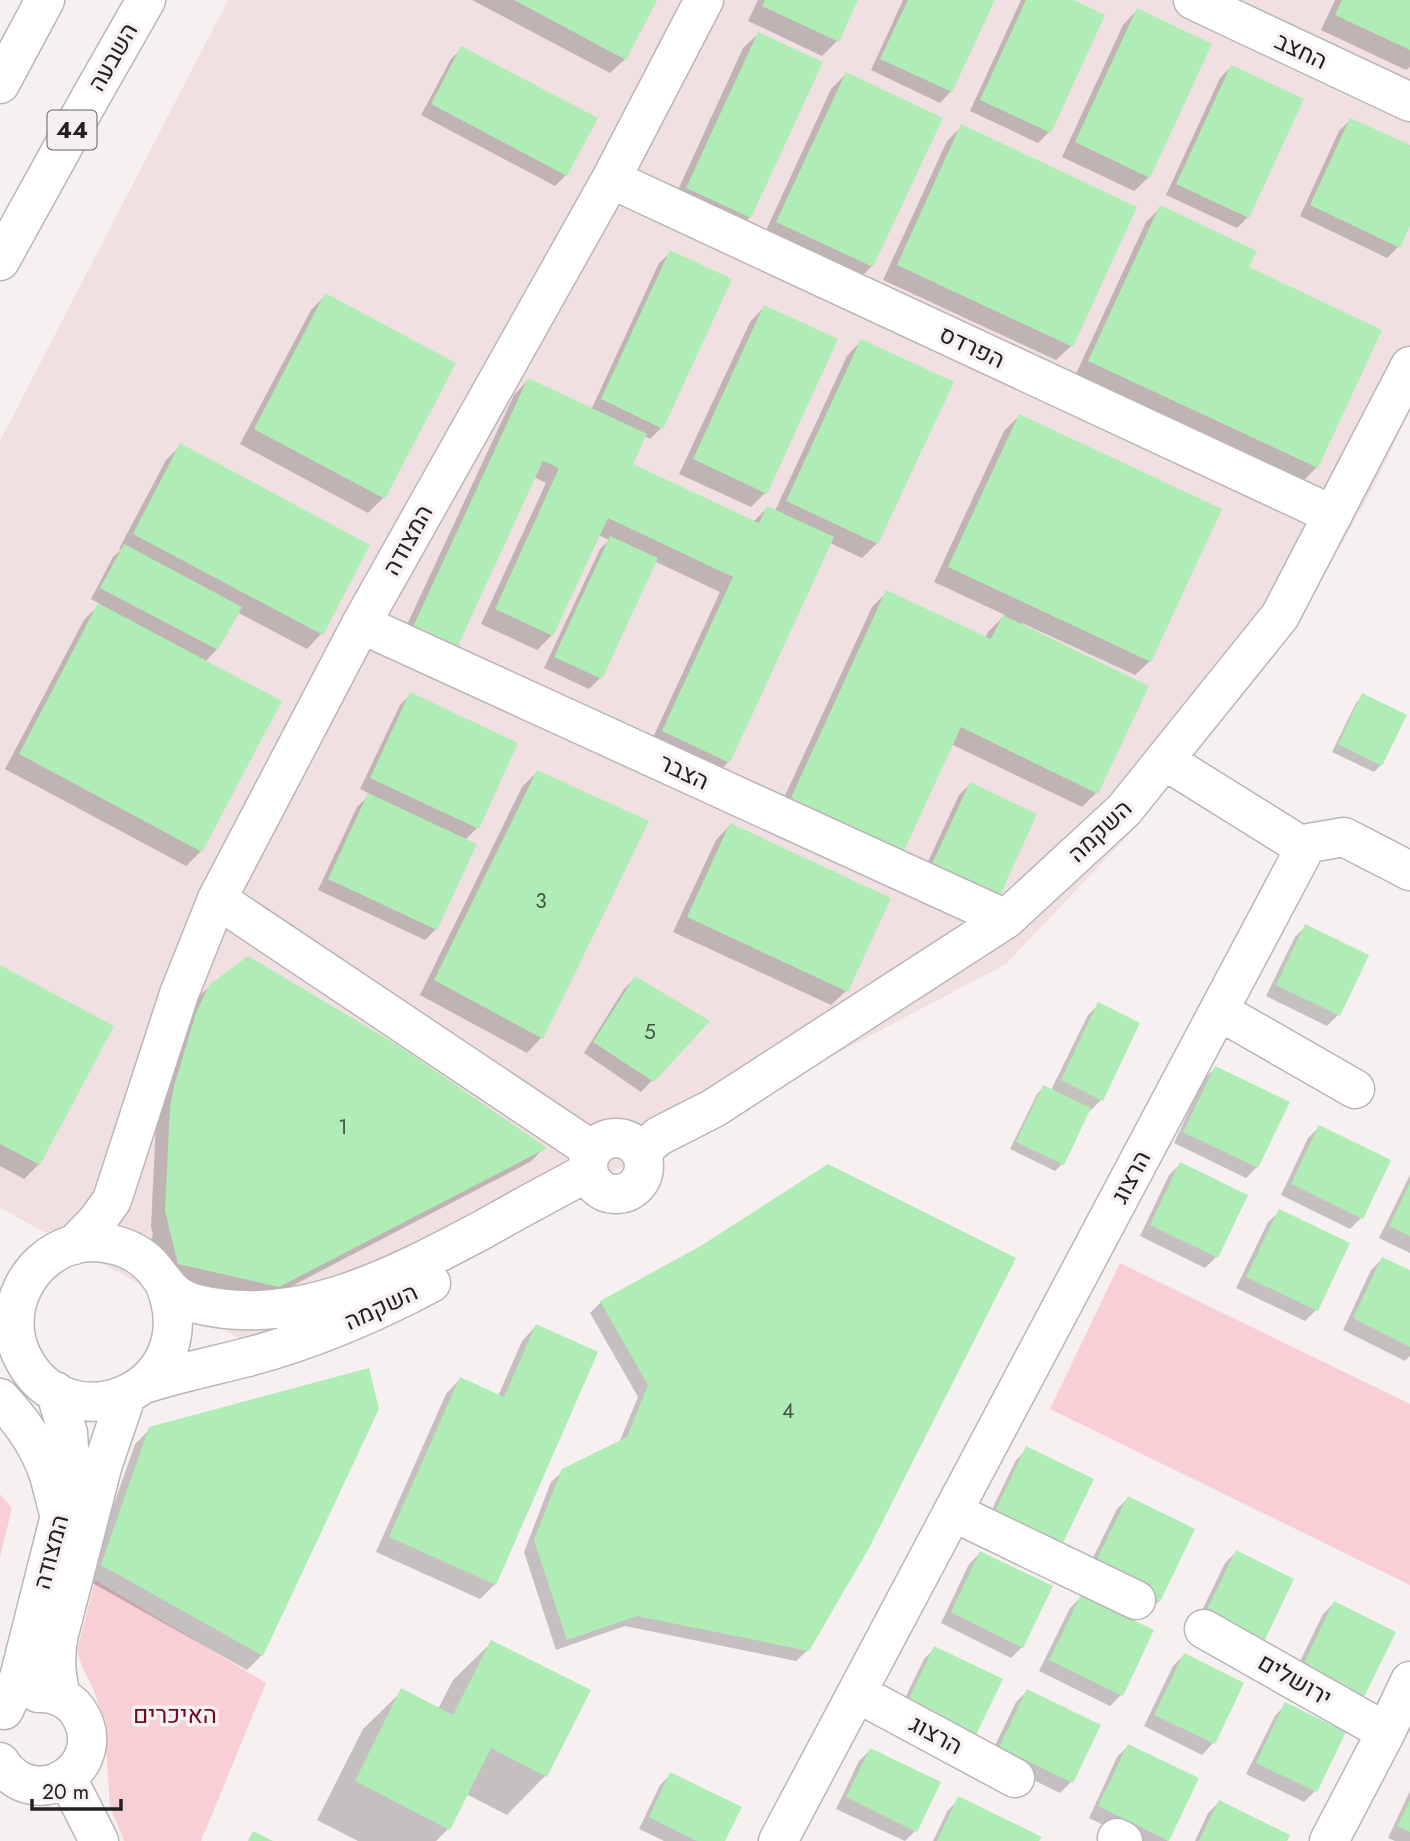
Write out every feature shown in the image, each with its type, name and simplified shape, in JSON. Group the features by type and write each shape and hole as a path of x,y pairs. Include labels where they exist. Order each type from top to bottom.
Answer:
{"main road":[{"path":"0,84 45,0"},
{"name":"השבעה","path":"0,261 146,0"},
{"name":"המצודה","path":"62,1250 97,1221 112,1199 178,994 218,899 361,624 611,179 704,0"},
{"name":"החצב","path":"1192,0 1410,102"},
{"name":"הפרדס","path":"611,179 1332,515"},
{"name":"השקמה","path":"135,1389 175,1374 249,1357 307,1339 356,1320 425,1286 594,1171 599,1143 617,1137 626,1139 640,1151 659,1136 714,1108 1006,919 1124,810 1280,617 1410,366"},
{"name":"הצבר","path":"361,624 1006,919"},
{"path":"1164,760 1307,845 1344,837 1410,871"},
{"name":"הרצוג","path":"778,1841 1307,845"},
{"path":"218,899 594,1171"},
{"path":"1219,1011 1355,1089"},
{"name":"המצודה","path":"145,1096 130,1222 134,1240 155,1273"},
{"name":"השקמה","path":"155,1273 181,1298 196,1304 238,1310 279,1308 333,1297 421,1262 594,1171"},
{"path":"0,1269 62,1250 103,1242 134,1253 155,1273 173,1308 172,1337 162,1363 135,1389 105,1401 67,1397 45,1385 11,1348 17,1304 27,1280 39,1264 62,1250"},
{"name":"המצודה","path":"61,1697 55,1653 59,1634 103,1464 135,1389"},
{"name":"המצודה","path":"2,1713 19,1678 67,1488 70,1462 68,1433 55,1391"},
{"path":"0,1398 34,1441 46,1466 60,1517"},
{"path":"953,1512 1136,1600"},
{"name":"ירושלים","path":"1204,1629 1386,1732"},
{"path":"1329,1841 1410,1681"},
{"path":"2,1713 16,1699 31,1693 45,1692 61,1697 75,1707 83,1720 87,1736 86,1752 79,1767 67,1778 52,1785 36,1787 18,1781 2,1770"},
{"name":"הרצוג","path":"857,1693 1015,1778"},
{"path":"67,1778 99,1841"}],"shaded area":[{"path":"228,0 1410,0 1410,410 1374,486 1292,632 1135,828 1006,964 268,1354 0,1208 0,441"}],"green space":[{"path":"1120,1263 1410,1404 1410,1585 1050,1409"},
{"path":"0,1494 12,1508 0,1557"},
{"name":"האיכרים","path":"95,1580 266,1683 201,1841 124,1841 110,1806 104,1720 77,1651"}],"building":[{"path":"514,0 657,0 626,60"},
{"path":"765,0 858,0 839,42 762,6"},
{"path":"908,0 995,0 952,92 880,59"},
{"path":"1026,0 1074,0 1105,15 1051,133 980,100"},
{"path":"1342,0 1410,0 1410,50 1335,15"},
{"path":"1137,8 1212,44 1150,178 1075,142"},
{"path":"758,32 823,62 751,218 686,188"},
{"path":"461,46 598,118 567,176 431,104"},
{"path":"1231,65 1304,99 1249,218 1176,184"},
{"path":"846,72 943,118 873,267 776,222"},
{"path":"1350,118 1410,145 1410,226 1400,248 1310,205"},
{"path":"961,124 1137,207 1073,347 897,265"},
{"path":"1160,205 1257,251 1249,267 1382,330 1318,468 1088,361"},
{"path":"670,250 732,279 663,429 601,399"},
{"path":"325,293 456,363 385,499 254,429"},
{"path":"764,305 838,339 767,494 693,459"},
{"path":"861,339 954,382 878,544 786,501"},
{"path":"528,378 647,434 633,464 759,523 767,506 834,537 730,763 662,731 733,577 608,518 553,636 495,609 559,468 543,461 456,650 412,629"},
{"path":"1019,414 1222,509 1151,662 948,567"},
{"path":"180,443 370,545 323,635 133,534"},
{"path":"610,536 658,558 602,679 554,657"},
{"path":"124,544 242,607 218,650 100,588"},
{"path":"886,590 991,639 1003,615 1149,686 1098,794 961,727 903,853 790,800"},
{"path":"98,603 282,701 202,852 19,754"},
{"path":"410,692 518,743 479,829 370,778"},
{"path":"1362,693 1407,715 1382,766 1338,744"},
{"path":"537,770 649,821 543,1039 434,980"},
{"path":"970,782 1037,814 999,898 931,866"},
{"path":"368,793 477,844 437,930 328,879"},
{"path":"730,823 891,898 848,992 687,917"},
{"path":"1305,924 1369,955 1340,1016 1276,985"},
{"path":"248,956 399,1046 547,1148 279,1287 178,1264 165,1211 170,1106 175,1083 196,1013 209,985"},
{"path":"0,965 114,1026 40,1165 0,1144"},
{"path":"635,976 710,1021 654,1082 593,1042"},
{"path":"1098,1002 1140,1023 1103,1101 1061,1080"},
{"path":"1215,1066 1290,1102 1258,1168 1183,1132"},
{"path":"1043,1085 1091,1108 1064,1165 1016,1142"},
{"path":"1319,1125 1391,1160 1363,1219 1291,1184"},
{"path":"1180,1162 1248,1195 1218,1258 1150,1225"},
{"path":"828,1164 1016,1258 869,1548 809,1651 637,1616 567,1640 534,1540 562,1469 627,1437 648,1385 600,1301 699,1247"},
{"path":"1410,1183 1410,1236 1389,1226"},
{"path":"1279,1209 1350,1243 1318,1311 1246,1277"},
{"path":"1382,1257 1410,1270 1410,1347 1353,1318"},
{"path":"536,1324 598,1352 496,1585 389,1537 460,1377 504,1397"},
{"path":"369,1368 379,1409 263,1656 101,1565 149,1427"},
{"path":"1026,1446 1094,1479 1057,1555 990,1522"},
{"path":"1128,1496 1195,1529 1160,1602 1092,1569"},
{"path":"1236,1550 1294,1579 1261,1648 1202,1620"},
{"path":"980,1551 1053,1586 1023,1648 951,1612"},
{"path":"1081,1595 1154,1630 1123,1696 1049,1660"},
{"path":"1334,1601 1396,1632 1360,1705 1298,1675"},
{"path":"491,1640 591,1690 547,1777 491,1748 450,1830 355,1781 401,1688 453,1715"},
{"path":"934,1646 1003,1679 972,1743 904,1709"},
{"path":"1184,1653 1244,1683 1215,1744 1154,1715"},
{"path":"1027,1689 1101,1725 1073,1783 999,1747"},
{"path":"1285,1702 1346,1732 1317,1792 1256,1763"},
{"path":"1128,1744 1199,1778 1169,1841 1098,1806"},
{"path":"870,1748 941,1782 917,1832 846,1797"},
{"path":"670,1772 742,1807 725,1841 697,1841 649,1817"},
{"path":"958,1796 1042,1837 1039,1841 937,1841"},
{"path":"1219,1800 1290,1835 1287,1841 1199,1841"},
{"path":"1410,1800 1410,1832 1397,1826"},
{"path":"253,1831 273,1841 248,1841"}]}
